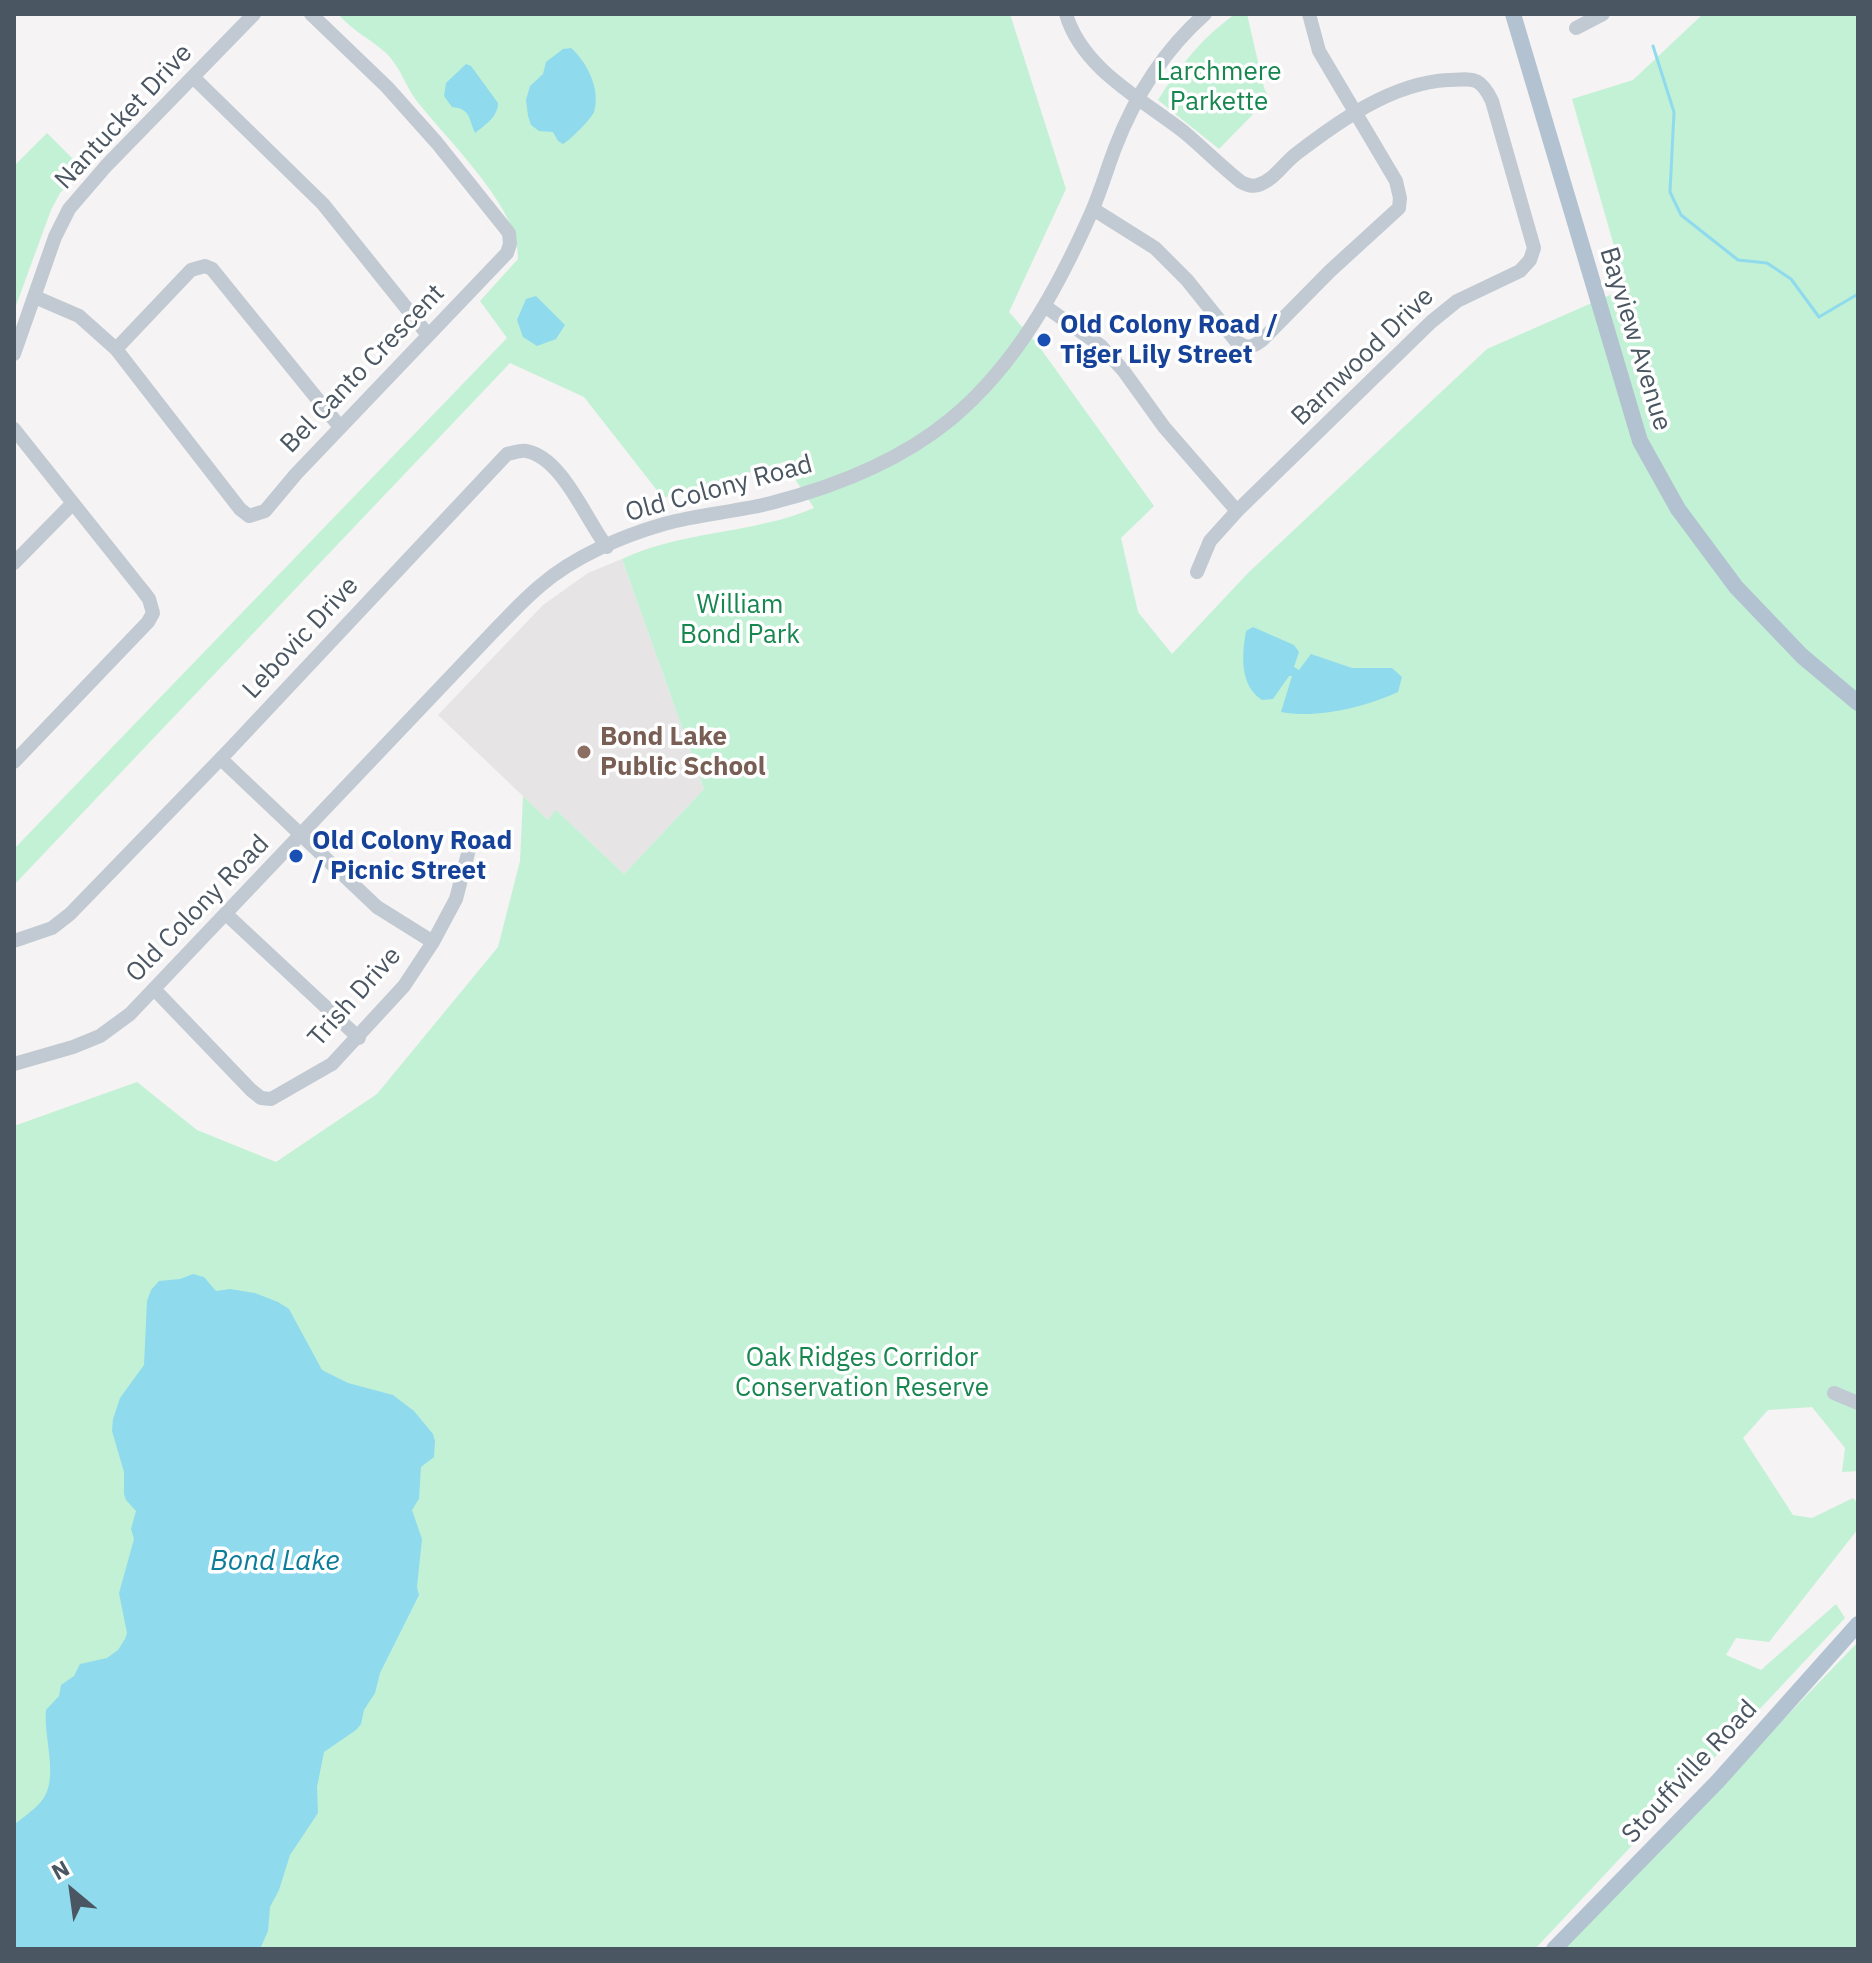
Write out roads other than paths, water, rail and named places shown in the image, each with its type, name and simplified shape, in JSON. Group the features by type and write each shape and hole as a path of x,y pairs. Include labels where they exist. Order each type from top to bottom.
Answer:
{"main road":[{"name":"Bayview Avenue","path":"1513,14 1640,441 1678,509 1736,587 1802,656 1858,703"},
{"name":"Stouffville Road","path":"1554,1949 1718,1781 1858,1624"}],"street":[{"name":"Nantucket Drive","path":"14,354 55,237 69,209 106,166 254,14"},
{"name":"Bel Canto Crescent","path":"35,297 79,316 116,349 236,504 249,516 265,511 340,427 507,253 510,244 509,233 437,143 387,87 311,14"},
{"path":"1066,14 1086,52 1138,97"},
{"name":"Old Colony Road","path":"15,1060 73,1047 100,1036 130,1014 541,585 570,565 665,524 771,503 822,487 898,455 945,423 985,386 1046,307 1093,209 1115,147 1138,97 1162,59 1205,14"},
{"path":"1093,209 1155,248 1187,280 1236,341 1245,348 1253,347 1399,208 1396,181 1319,51 1309,14"},
{"path":"1576,28 1603,14"},
{"path":"194,78 323,204 428,335"},
{"name":"Barnwood Drive","path":"1138,97 1241,182 1250,186 1273,177 1283,164 1300,151 1381,99 1423,84 1474,79 1485,86 1492,101 1534,248 1530,260 1520,271 1457,301 1431,322 1237,511 1210,541 1197,572"},
{"path":"116,349 191,270 205,266 212,269 340,427"},
{"path":"1046,307 1101,346 1123,370 1164,427 1237,511"},
{"path":"14,429 143,591 153,613 148,622 14,762"},
{"name":"Lebovic Drive","path":"14,941 52,928 70,914 221,759 507,454 524,450 540,457 557,472 607,547"},
{"path":"14,563 72,504"},
{"path":"221,759 377,907 433,942"},
{"name":"Trish Drive","path":"155,990 261,1098 271,1099 332,1064 404,986 456,899 471,842"},
{"path":"226,914 359,1038"},
{"path":"1834,1393 1858,1403"}],"water":[{"path":"571,48 591,77 596,104 589,119 563,144 553,132 539,131 531,125 526,100 530,86 543,74 546,62 563,49"},
{"path":"466,64 471,66 498,103 493,117 475,133 466,112 452,107 444,96 446,83"},
{"path":"536,296 565,325 556,339 537,346 523,337 517,320 526,299"},
{"path":"1253,627 1294,645 1299,652 1294,667 1299,670 1311,654 1352,668 1392,668 1402,677 1398,692 1341,710 1310,714 1281,712 1292,676 1273,699 1262,700 1246,678 1243,659 1246,631"},
{"name":"Bond Lake","path":"193,1274 204,1277 216,1291 230,1289 255,1293 289,1309 322,1370 348,1383 393,1395 414,1411 433,1434 434,1457 421,1467 419,1499 412,1510 422,1539 417,1587 419,1595 380,1673 361,1724 324,1752 317,1787 318,1813 290,1855 270,1907 268,1931 260,1949 14,1949 14,1825 37,1806 48,1790 50,1768 46,1710 59,1696 61,1685 74,1676 80,1664 107,1658 118,1650 127,1633 119,1593 134,1539 131,1529 136,1511 124,1494 124,1472 112,1431 113,1419 120,1398 144,1365 147,1301 151,1290 159,1281"}],"waterway":[{"path":"1653,46 1674,112 1670,192 1681,215 1738,260 1767,263 1791,279 1819,317 1858,294"}],"place":[{"name":"Old Colony Road / Tiger Lily Street","path":"1044,340"},
{"name":"Bond Lake Public School","path":"584,752"},
{"name":"Old Colony Road / Picnic Street","path":"296,856"}],"park label":[{"name":"Larchmere Parkette","path":"1219,87"},
{"name":"William Bond Park","path":"740,620"},
{"name":"Oak Ridges Corridor Conservation Reserve","path":"862,1373"}]}
